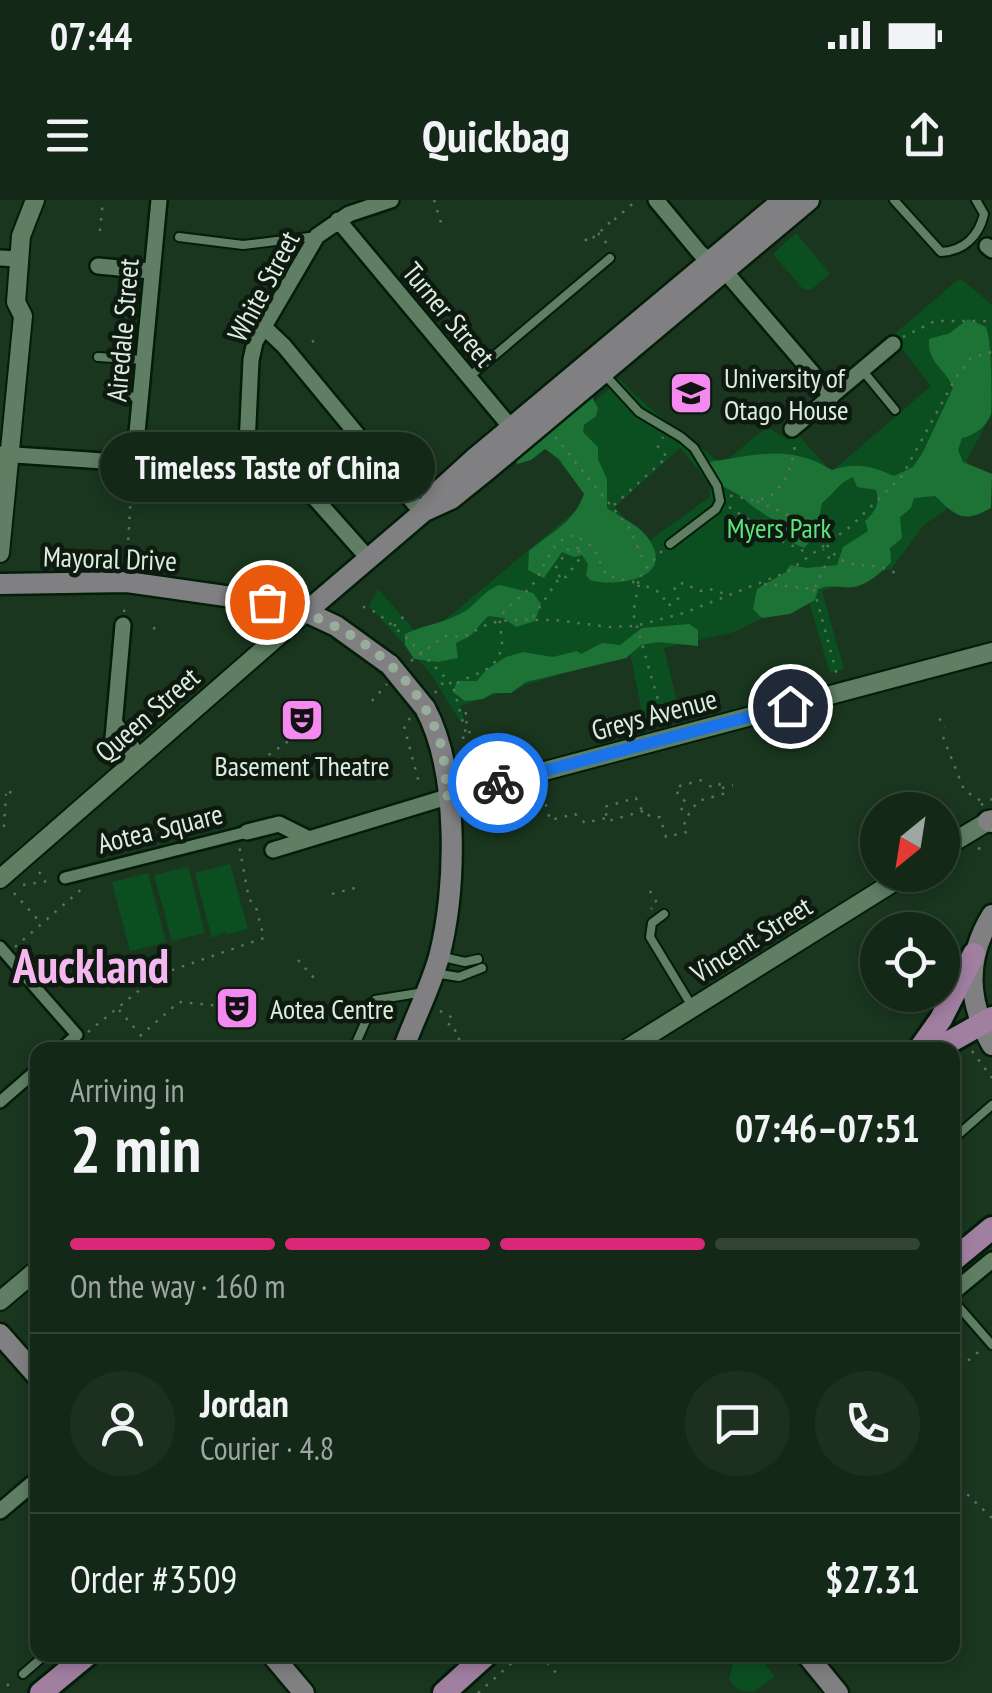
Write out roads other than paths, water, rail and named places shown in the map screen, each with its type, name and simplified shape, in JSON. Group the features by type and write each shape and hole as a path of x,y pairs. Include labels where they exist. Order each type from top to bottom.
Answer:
{"main road":[{"name":"Queen Street","path":"306,612 422,512 441,488 603,373 783,200"},
{"name":"Queen Street","path":"516,435 716,266 809,200"},
{"name":"Mayoral Drive","path":"0,584 126,582 205,590 306,612 349,634 390,665 422,708 440,742 447,796 449,879 433,974 405,1042"},
{"path":"924,1042 942,1018 992,915"},
{"path":"974,954 972,1000 986,1021 992,1045"},
{"path":"948,1042 986,1021"},
{"path":"960,1254 992,1228"},
{"path":"0,1334 30,1368"},
{"path":"41,1693 79,1662"},
{"path":"278,1662 304,1693"},
{"path":"444,1693 478,1662"},
{"path":"813,1662 832,1684 846,1693"}],"street":[{"path":"0,552 6,454 23,316 16,302 9,258 35,200"},
{"name":"Airedale Street","path":"6,454 130,467 137,447 159,200"},
{"name":"White Street","path":"246,445 252,353 316,236 338,220 391,200"},
{"path":"656,200 830,397"},
{"name":"Turner Street","path":"338,220 516,435"},
{"path":"98,266 151,270"},
{"path":"264,327 422,512"},
{"path":"792,429 895,342"},
{"path":"246,445 274,452 368,558"},
{"name":"Queen Street","path":"0,879 306,612"},
{"path":"123,625 114,721 134,761"},
{"name":"Greys Avenue","path":"273,850 447,796 992,652"},
{"path":"960,836 987,814"},
{"name":"Aotea Square","path":"65,878 284,824 307,838"},
{"name":"Vincent Street","path":"638,1042 878,892"},
{"path":"3,951 77,1035 69,1042"},
{"path":"0,1102 30,1076"},
{"path":"960,1289 992,1260"},
{"path":"0,1301 30,1276"},
{"path":"3,1516 30,1487"}],"lane":[{"path":"894,200 942,252 966,246 980,228 984,214 976,200"},
{"path":"179,238 243,245 316,236"},
{"path":"469,377 610,258"},
{"path":"98,357 144,360"},
{"path":"862,370 894,410"},
{"path":"603,373 639,412 682,436 694,448 716,486 720,501 710,515 670,544"},
{"path":"114,395 141,397"},
{"path":"830,397 841,415"},
{"path":"236,481 246,445"},
{"path":"661,916 652,923 650,936 693,1008"},
{"path":"356,1042 375,1000 465,962 480,963 460,977"},
{"path":"433,974 470,981"},
{"path":"960,1133 992,1105"},
{"path":"960,1306 991,1344"},
{"path":"23,1674 38,1662"}],"place":[{"name":"University of Otago House","path":"691,393"},
{"name":"Timeless Taste of China","path":"267,602"},
{"name":"Basement Theatre","path":"302,720"},
{"name":"Aotea Centre","path":"237,1008"}],"district":[{"name":"Auckland","path":"91,965"}],"park label":[{"name":"Myers Park","path":"779,527"}]}
